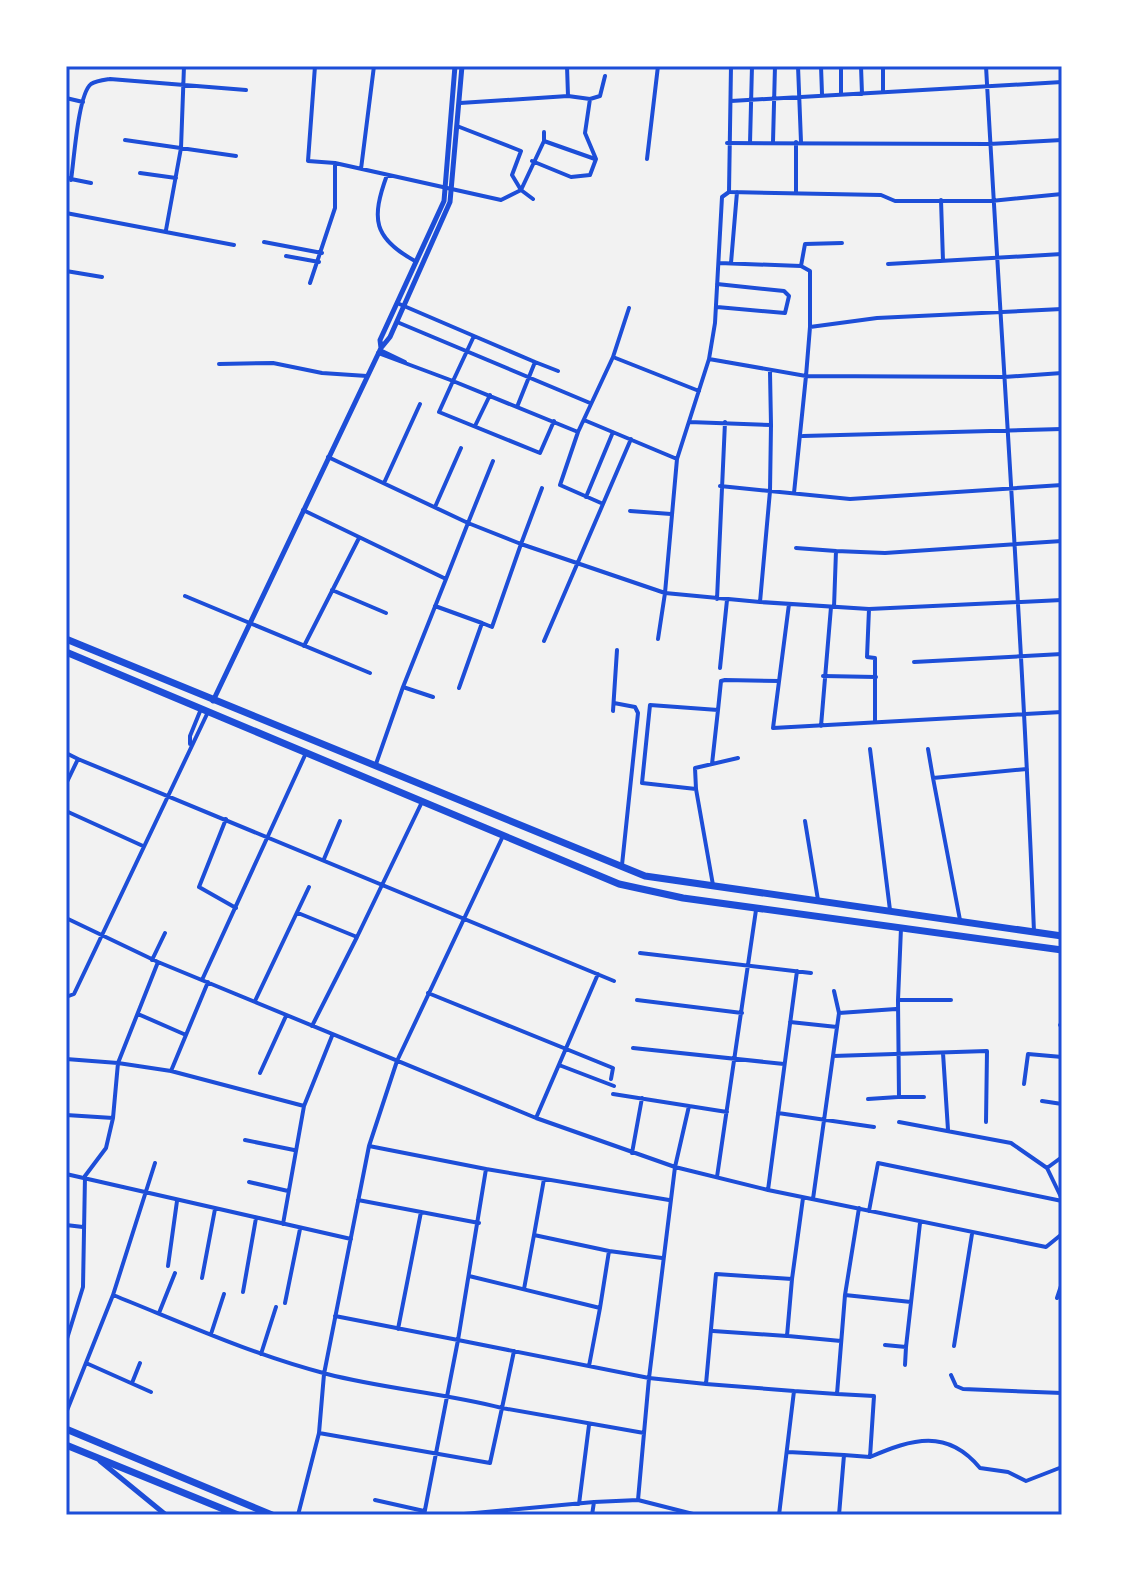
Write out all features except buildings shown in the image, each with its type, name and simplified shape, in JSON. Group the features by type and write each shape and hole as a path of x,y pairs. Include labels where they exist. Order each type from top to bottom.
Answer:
{"main road":[{"path":"66,639 641,875 1062,936"},
{"path":"66,652 503,836 637,889 1062,950"},
{"path":"637,889 641,875"},
{"path":"66,1429 272,1515"},
{"path":"66,1445 238,1515"}],"street":[{"path":"166,231 181,148 184,66"},
{"path":"315,66 308,161 335,163 501,200 521,190 544,141 544,132"},
{"path":"361,169 374,66"},
{"path":"567,66 568,96"},
{"path":"647,159 658,66"},
{"path":"729,192 727,143 731,66"},
{"path":"750,143 752,66"},
{"path":"773,142 775,66"},
{"path":"796,192 798,66"},
{"path":"821,66 822,94"},
{"path":"841,66 841,93"},
{"path":"861,66 862,94"},
{"path":"883,66 883,92"},
{"path":"986,66 1012,544 1026,714 1034,932"},
{"path":"379,350 387,344 397,322 450,188 460,103 458,69"},
{"path":"450,188 458,69"},
{"path":"460,103 568,96 590,99 600,96 605,76"},
{"path":"91,183 69,179 83,102 89,86 110,79 246,90"},
{"path":"731,101 1062,82"},
{"path":"66,98 83,102"},
{"path":"532,161 581,178 590,175 596,159 585,133 590,99"},
{"path":"457,126 521,151 512,175 521,190 533,199"},
{"path":"125,140 236,156"},
{"path":"727,143 989,144 1062,140"},
{"path":"544,141 596,159"},
{"path":"310,283 335,208 335,163"},
{"path":"140,173 176,178"},
{"path":"387,175 377,203 380,232 398,252 420,264"},
{"path":"658,639 677,459 709,359 716,307 722,197 729,192 796,192 881,195 895,201 991,201 1062,194"},
{"path":"731,263 737,192"},
{"path":"941,200 943,261"},
{"path":"66,213 234,245"},
{"path":"264,242 322,253"},
{"path":"801,266 805,244 842,243"},
{"path":"888,264 1062,254"},
{"path":"286,256 319,262"},
{"path":"719,263 801,266 810,271 803,436 794,493"},
{"path":"213,701 367,376 397,303 420,264"},
{"path":"66,271 102,277"},
{"path":"716,307 785,313 789,296 784,291 717,284"},
{"path":"397,303 558,371"},
{"path":"601,503 560,485 578,432 613,357 629,308"},
{"path":"810,327 877,318 1062,309"},
{"path":"397,322 528,380 591,404"},
{"path":"474,336 439,412 540,453 554,421"},
{"path":"379,350 578,432"},
{"path":"613,357 699,391"},
{"path":"709,359 806,376 1004,377 1062,373"},
{"path":"516,407 535,362"},
{"path":"219,364 273,363 322,373 367,376"},
{"path":"760,602 770,491 770,372"},
{"path":"475,426 490,395"},
{"path":"384,483 420,404"},
{"path":"584,420 677,459"},
{"path":"689,422 771,425"},
{"path":"717,599 725,422"},
{"path":"803,436 1062,429"},
{"path":"586,497 613,432"},
{"path":"544,641 575,562 631,439"},
{"path":"435,507 461,448"},
{"path":"328,457 468,523 665,593 869,609 1062,600"},
{"path":"375,766 493,461"},
{"path":"720,486 850,499 1062,485"},
{"path":"435,606 492,627 542,488"},
{"path":"303,510 446,579"},
{"path":"630,511 671,514"},
{"path":"304,646 359,537"},
{"path":"796,548 885,553 1062,541"},
{"path":"821,726 836,551"},
{"path":"332,590 386,613"},
{"path":"185,596 370,673"},
{"path":"720,668 727,600"},
{"path":"789,604 773,728 1062,712"},
{"path":"869,609 867,657 875,658 875,721"},
{"path":"459,688 482,623"},
{"path":"613,711 617,650"},
{"path":"914,662 1062,654"},
{"path":"823,676 876,677"},
{"path":"712,764 721,681 779,681"},
{"path":"403,687 433,697"},
{"path":"614,703 635,707 638,713 622,868"},
{"path":"696,789 642,783 649,707 718,710"},
{"path":"66,997 74,994 190,744 196,740 205,710"},
{"path":"870,749 890,912"},
{"path":"928,749 961,922"},
{"path":"66,753 614,981"},
{"path":"202,980 306,753"},
{"path":"714,887 695,768 738,758"},
{"path":"66,784 78,759"},
{"path":"933,778 1027,769"},
{"path":"312,1026 384,887 423,801"},
{"path":"66,811 143,846"},
{"path":"226,819 199,887 236,908"},
{"path":"324,859 340,821"},
{"path":"805,821 818,902"},
{"path":"298,1515 319,1433 324,1374 369,1146 397,1061 503,836"},
{"path":"255,1001 309,887"},
{"path":"717,1177 756,908"},
{"path":"298,913 357,937"},
{"path":"66,918 155,961 332,1036 536,1118 675,1167 803,1198 1046,1247 1062,1234"},
{"path":"899,1097 896,1009 901,926"},
{"path":"66,1342 83,1287 85,1176 106,1148 113,1118 118,1063 165,933"},
{"path":"640,953 811,973"},
{"path":"768,1190 797,971"},
{"path":"536,1118 598,974"},
{"path":"171,1071 208,982"},
{"path":"813,1199 839,1013 834,991"},
{"path":"428,993 613,1068 611,1079"},
{"path":"637,1000 742,1013"},
{"path":"898,1000 951,1000"},
{"path":"839,1013 896,1009"},
{"path":"138,1014 186,1035"},
{"path":"260,1073 286,1016"},
{"path":"790,1022 837,1027"},
{"path":"283,1224 304,1106 332,1036"},
{"path":"633,1048 784,1064"},
{"path":"833,1056 987,1051 986,1122"},
{"path":"943,1053 948,1130"},
{"path":"1024,1084 1028,1054 1062,1057"},
{"path":"66,1059 171,1071 304,1106"},
{"path":"559,1065 614,1086"},
{"path":"613,1094 727,1112"},
{"path":"868,1099 924,1097"},
{"path":"632,1153 642,1098"},
{"path":"1042,1101 1062,1104"},
{"path":"638,1500 669,1200 689,1106"},
{"path":"778,1113 874,1127"},
{"path":"66,1115 113,1118"},
{"path":"899,1122 1011,1143 1047,1168 1062,1200"},
{"path":"245,1140 294,1150"},
{"path":"369,1146 669,1200"},
{"path":"1047,1168 1062,1157"},
{"path":"66,1413 113,1295 155,1163"},
{"path":"869,1211 878,1163 1062,1200"},
{"path":"375,1500 424,1513 458,1340 486,1169"},
{"path":"66,1174 351,1239"},
{"path":"524,1289 544,1179"},
{"path":"249,1182 288,1191"},
{"path":"787,1336 803,1198"},
{"path":"358,1200 479,1223"},
{"path":"168,1266 177,1201"},
{"path":"837,1394 845,1295 859,1208"},
{"path":"202,1278 215,1209"},
{"path":"398,1329 421,1212"},
{"path":"243,1292 256,1218"},
{"path":"905,1365 921,1222"},
{"path":"66,1225 84,1227"},
{"path":"285,1303 300,1229"},
{"path":"954,1346 972,1234"},
{"path":"534,1235 609,1251 662,1258"},
{"path":"589,1366 609,1251"},
{"path":"159,1313 175,1273"},
{"path":"706,1384 716,1274 792,1279"},
{"path":"469,1276 600,1308"},
{"path":"1057,1298 1062,1283"},
{"path":"211,1334 224,1294"},
{"path":"113,1295 261,1354 324,1374 387,1388 448,1394 502,1408 644,1433"},
{"path":"845,1295 911,1302"},
{"path":"261,1354 276,1307"},
{"path":"335,1316 649,1378 874,1396 870,1457"},
{"path":"713,1331 841,1341"},
{"path":"885,1345 906,1347"},
{"path":"319,1433 490,1463 514,1351"},
{"path":"86,1363 151,1392"},
{"path":"132,1383 140,1363"},
{"path":"951,1375 963,1389 1062,1393"},
{"path":"779,1515 794,1391"},
{"path":"579,1504 589,1425"},
{"path":"788,1452 870,1457 923,1441 942,1441 966,1450 980,1468 1008,1472 1026,1481 1062,1467"},
{"path":"839,1515 844,1455"},
{"path":"96,1458 166,1515"},
{"path":"453,1515 542,1512 594,1502 638,1500 697,1515"},
{"path":"592,1515 594,1502"},
{"path":"664,1515 666,1508"}]}
